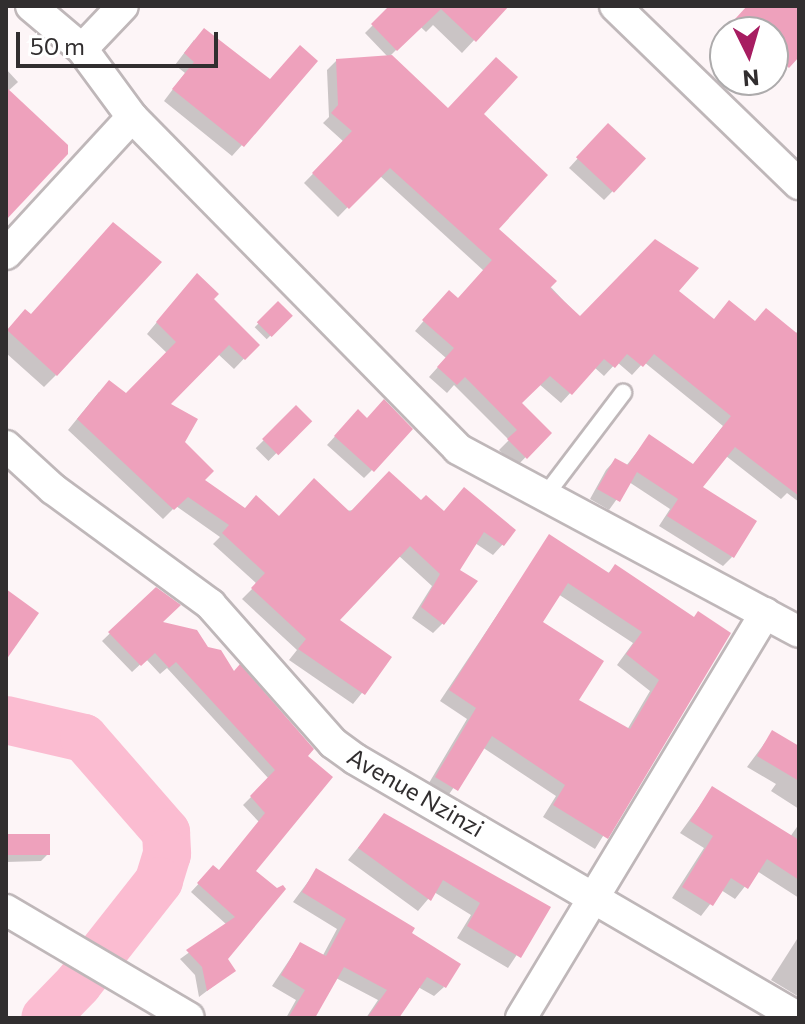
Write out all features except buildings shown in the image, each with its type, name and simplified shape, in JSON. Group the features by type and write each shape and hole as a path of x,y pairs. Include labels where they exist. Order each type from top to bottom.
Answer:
{"street":[{"path":"31,6 82,49 132,117 458,449 799,632"},
{"path":"82,49 123,6"},
{"path":"615,6 799,184"},
{"path":"6,254 132,117"},
{"name":"Avenue Nzinzi","path":"6,446 53,489 210,604 333,743 595,894 799,1018"},
{"path":"521,1018 765,613"},
{"path":"6,910 189,1018"}],"lane":[{"path":"544,497 623,393"}],"waterway":[{"path":"6,720 84,738 166,832 167,854 159,881 78,984 45,1018"}]}
